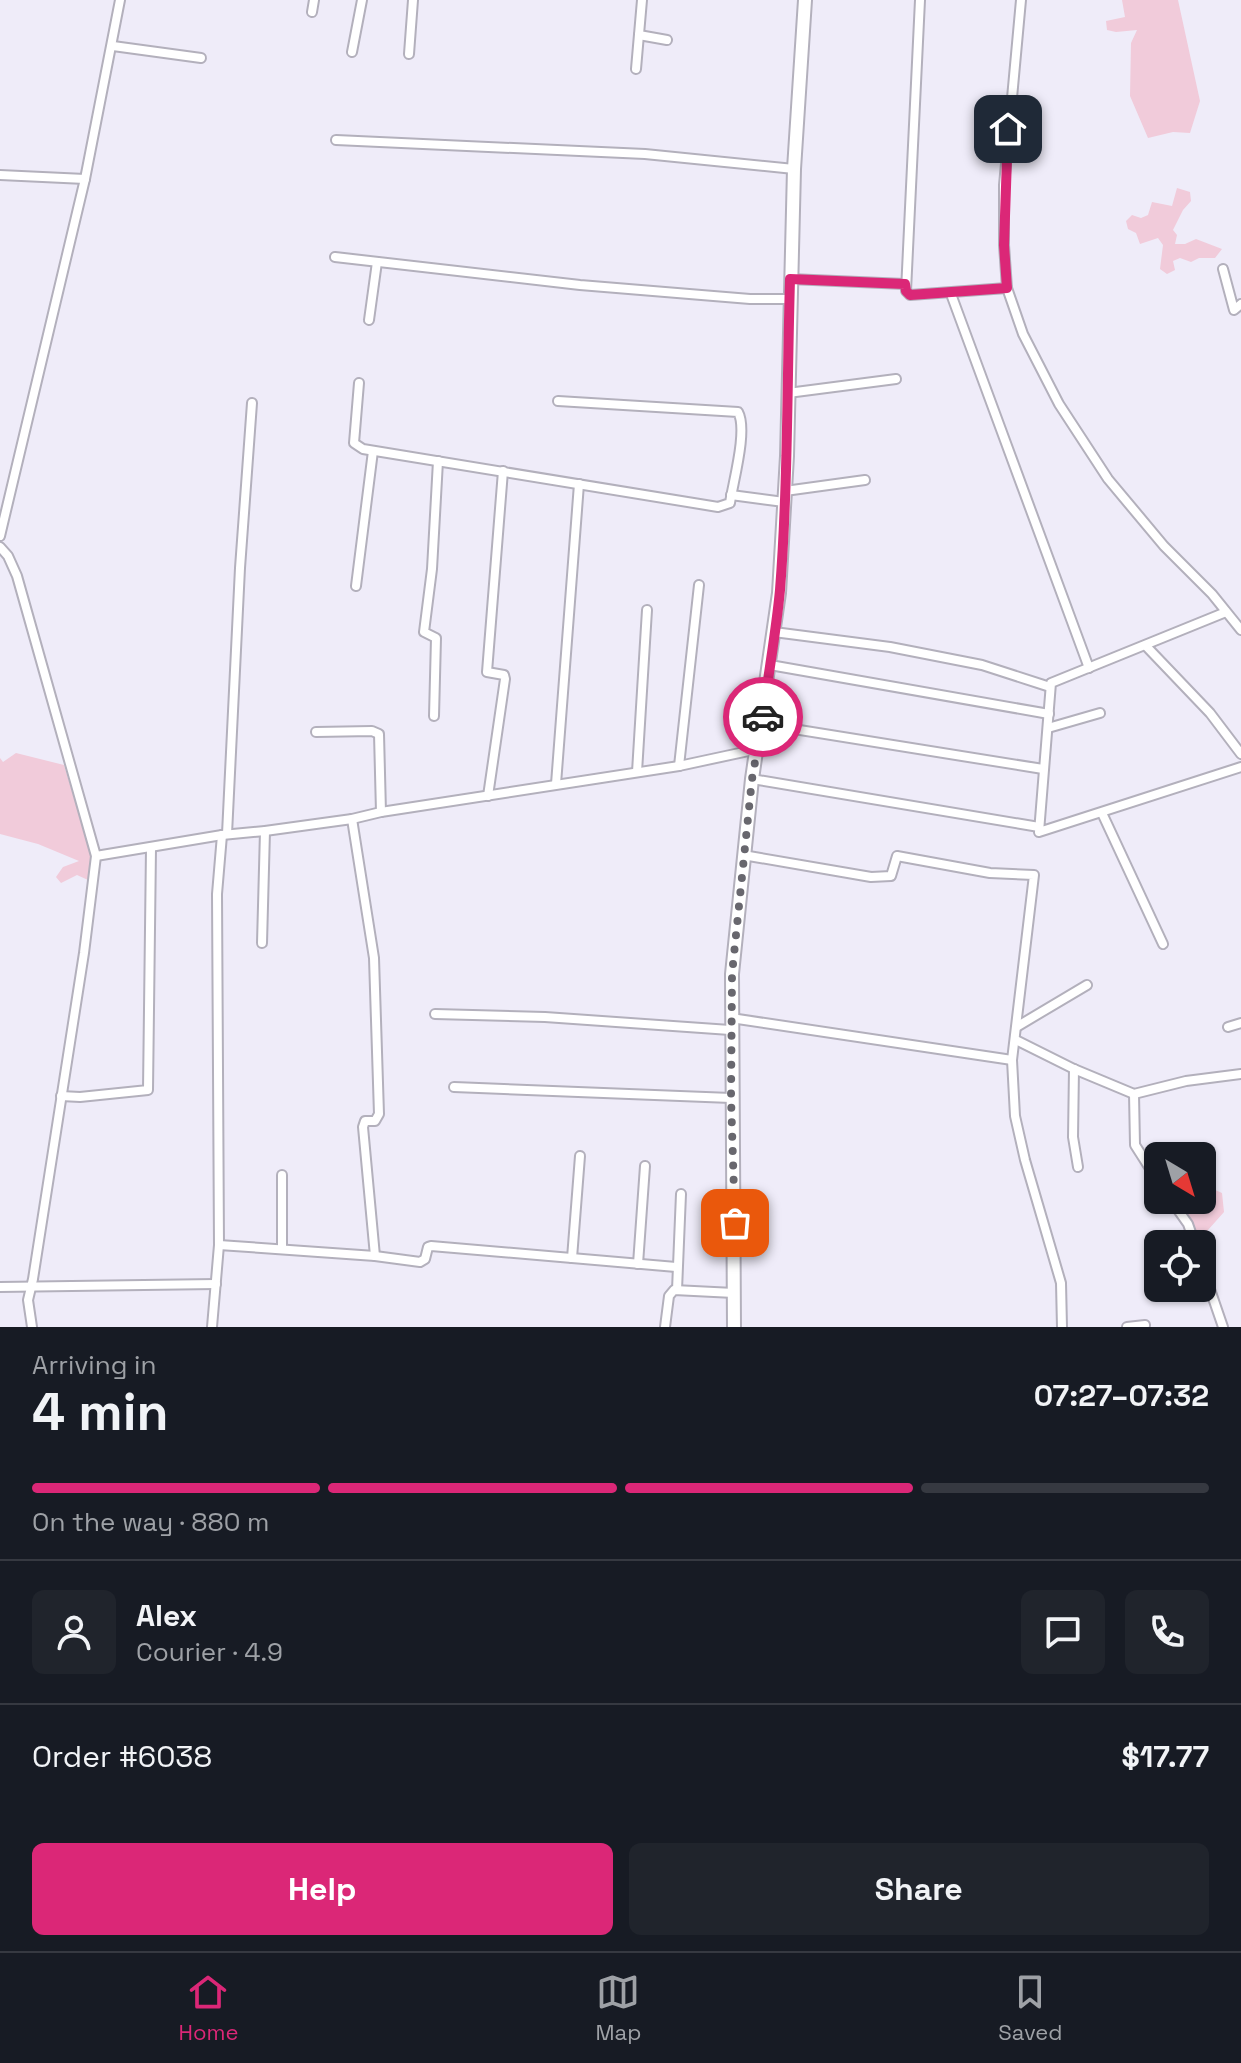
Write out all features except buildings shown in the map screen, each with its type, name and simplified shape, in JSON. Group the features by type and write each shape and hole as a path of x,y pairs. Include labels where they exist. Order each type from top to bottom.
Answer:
{"highway":[{"path":"734,1327 730,1024 734,949 752,779 779,593 794,169 805,0"}],"street":[{"path":"0,536 85,179 120,0"},
{"path":"312,12 314,0"},
{"path":"352,52 362,0"},
{"path":"409,54 413,0"},
{"path":"636,69 642,0"},
{"path":"920,0 906,291 910,295 951,294 1007,288"},
{"path":"1021,0 1004,185 1007,288 1029,349 1059,404 1108,479 1241,630"},
{"path":"639,35 667,40"},
{"path":"113,46 201,58"},
{"path":"336,140 645,154 794,169"},
{"path":"0,175 85,179"},
{"path":"335,257 580,285 750,299 789,299"},
{"path":"369,320 377,262"},
{"path":"1223,269 1234,310 1241,304"},
{"path":"790,279 905,284"},
{"path":"951,294 1089,668"},
{"path":"788,393 896,379"},
{"path":"359,383 354,443 359,448 723,507 730,503 740,444 741,417 738,412 558,401"},
{"path":"212,1327 219,1245 217,894 224,835 252,403"},
{"path":"356,586 373,451"},
{"path":"434,716 436,640 424,632 432,569 438,461"},
{"path":"488,796 505,679 504,675 487,672 503,471"},
{"path":"731,495 784,496 865,480"},
{"path":"556,784 579,484"},
{"path":"0,547 17,576 29,612 96,856 84,953 33,1279 29,1287 32,1327"},
{"path":"679,766 699,585"},
{"path":"637,772 647,610"},
{"path":"1226,612 1051,683 1039,832 1241,767"},
{"path":"774,632 890,647 982,665 1050,687"},
{"path":"1146,646 1210,713 1241,754"},
{"path":"770,665 1049,714"},
{"path":"1048,728 1100,713"},
{"path":"762,724 1043,769"},
{"path":"316,732 372,731 379,734 381,812"},
{"path":"96,856 224,835 352,819 679,766 758,749"},
{"path":"752,779 1039,827"},
{"path":"1102,813 1163,944"},
{"path":"352,819 374,958 379,1114 375,1121 365,1121 363,1127 375,1256"},
{"path":"262,943 265,831"},
{"path":"61,1096 148,1090 151,848"},
{"path":"743,855 871,877 889,878 897,856 990,873 1034,875 1012,1060 1015,1116 1061,1283 1062,1327"},
{"path":"1018,1026 1087,985"},
{"path":"435,1014 730,1024 1012,1060"},
{"path":"1228,1027 1241,1023"},
{"path":"1016,1040 1134,1094 1173,1084 1241,1074"},
{"path":"1074,1069 1073,1137 1078,1167"},
{"path":"454,1087 731,1098"},
{"path":"1134,1094 1135,1145 1144,1159"},
{"path":"572,1258 580,1156"},
{"path":"638,1264 645,1166"},
{"path":"282,1175 282,1249"},
{"path":"677,1290 681,1194"},
{"path":"219,1245 420,1262 425,1259 431,1246 676,1267"},
{"path":"0,1287 216,1284"},
{"path":"665,1327 669,1296 677,1290 734,1293"},
{"path":"1214,1302 1223,1327"},
{"path":"1127,1327 1145,1325"}],"shaded area":[{"path":"1122,0 1178,0 1200,101 1190,133 1173,132 1148,138 1130,96 1131,43 1137,30 1107,30 1106,21 1125,17"},
{"path":"1177,188 1190,192 1191,201 1173,230 1177,235 1175,244 1196,239 1222,249 1215,258 1199,258 1191,262 1180,258 1173,261 1175,270 1167,274 1160,269 1163,245 1158,238 1140,244 1136,233 1128,229 1126,221 1132,215 1141,218 1148,215 1152,202 1172,206"},
{"path":"16,753 64,765 92,858 88,880 77,875 61,883 56,877 63,867 79,861 38,844 0,834 0,758 3,762"},
{"path":"1216,1190 1222,1193 1224,1212 1208,1230 1195,1230 1185,1214 1216,1214"}],"way so far":[{"path":"735,1223 730,1030 732,974 752,779 763,717"}],"route":[{"path":"763,717 782,552 790,279 905,284 910,295 1007,288 1004,185 1008,129"}]}
